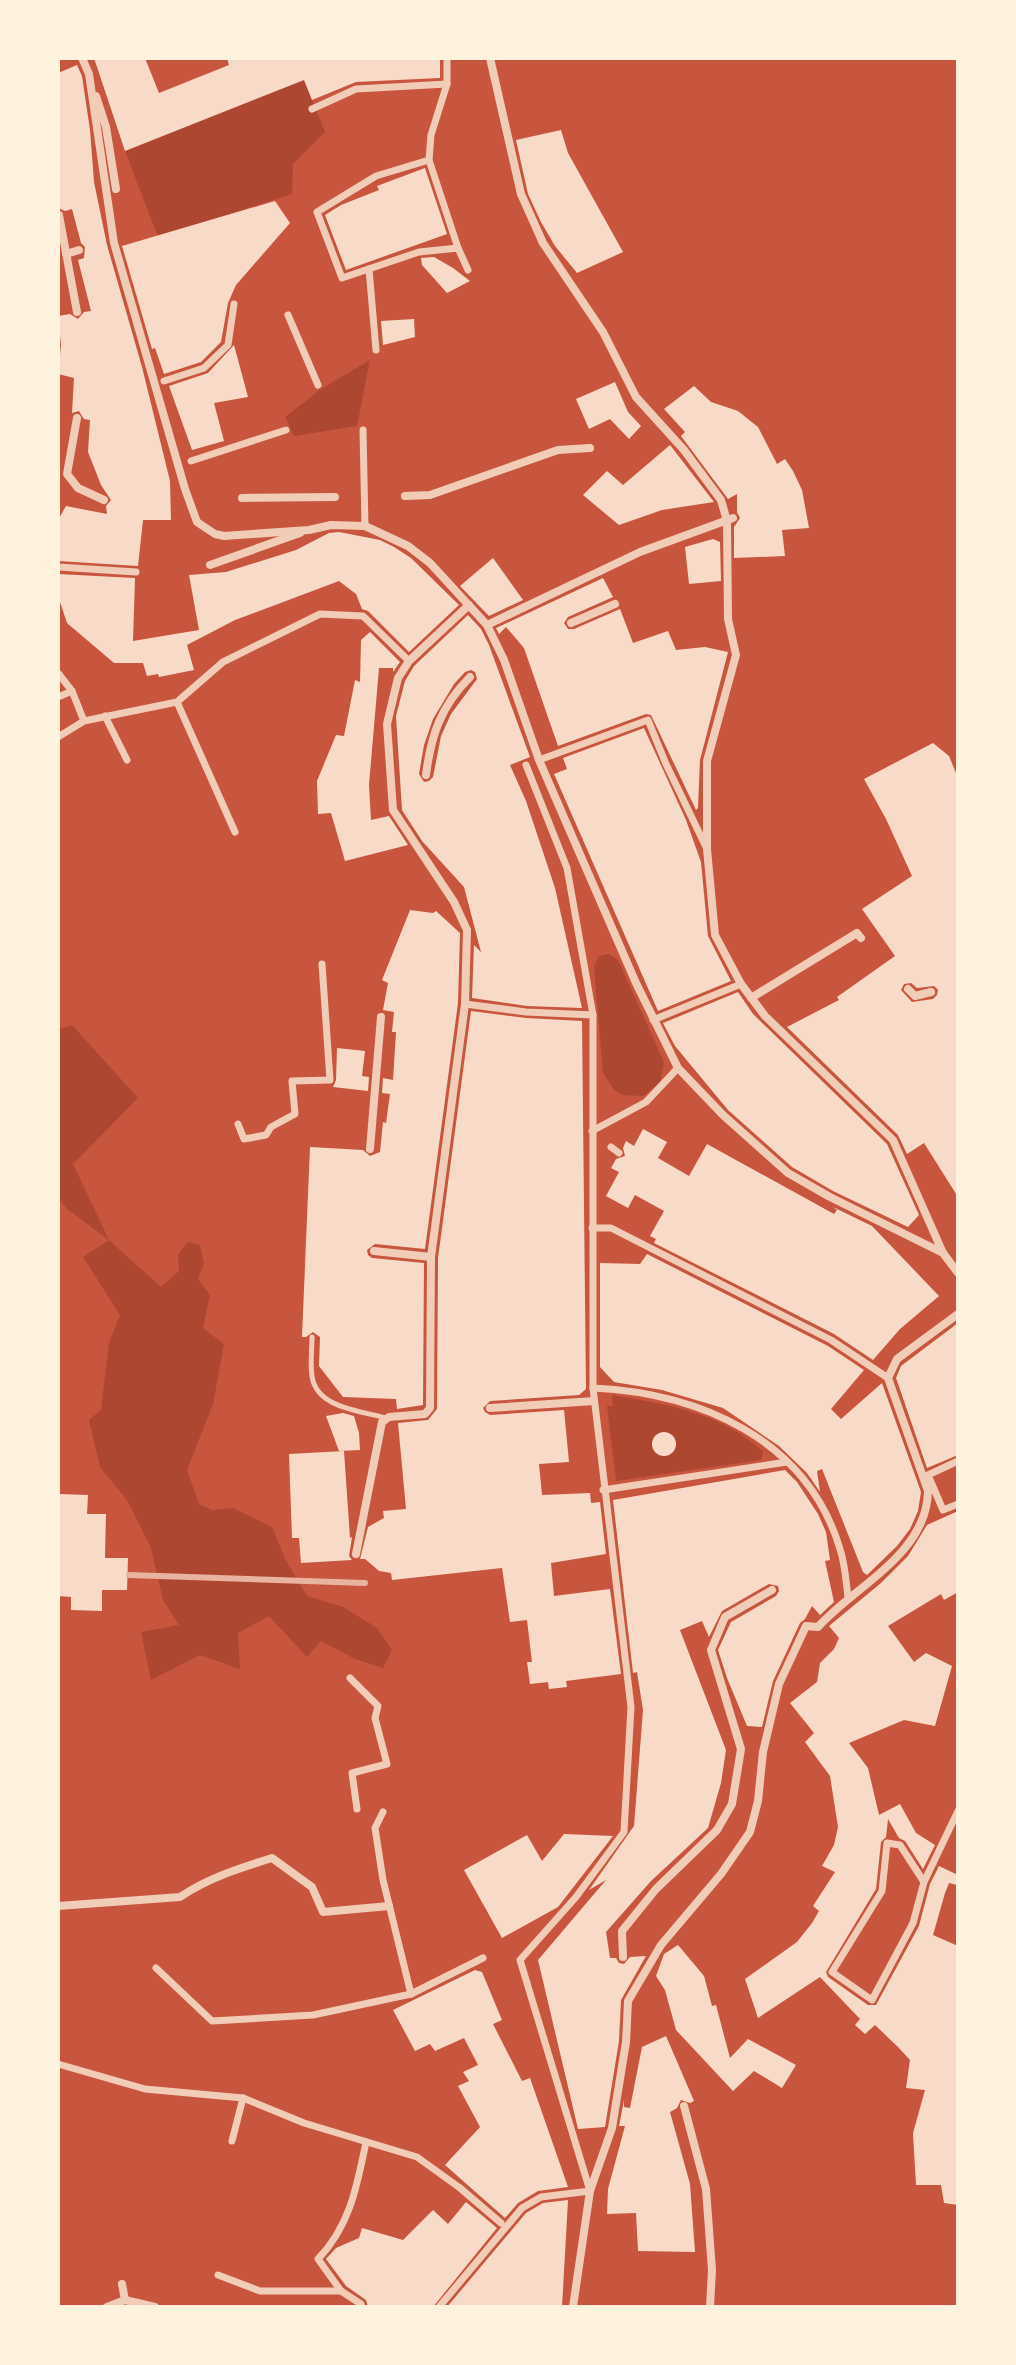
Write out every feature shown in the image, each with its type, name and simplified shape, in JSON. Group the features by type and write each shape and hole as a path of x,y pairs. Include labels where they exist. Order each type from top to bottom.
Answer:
{"street":[{"path":"82,58 106,127 116,189"},
{"path":"447,58 447,84 431,135 429,160 468,270"},
{"path":"490,58 521,194 543,243 603,332 636,397 684,450 721,500 730,520 728,619 736,655 707,761 707,849 715,935 741,984 765,1016 893,1140 943,1253 958,1273"},
{"path":"89,74 114,243 193,516 202,527 224,536 309,530"},
{"path":"312,109 356,89 447,84"},
{"path":"429,160 376,176 317,212 342,278 419,252 458,248"},
{"path":"59,215 62,255 77,312"},
{"path":"62,255 79,250"},
{"path":"369,269 376,350"},
{"path":"164,381 204,368 228,345 234,304"},
{"path":"288,315 318,385"},
{"path":"77,418 63,475 78,488 104,500"},
{"path":"191,461 286,430"},
{"path":"363,430 365,526"},
{"path":"405,496 430,495 558,450 585,446"},
{"path":"242,498 335,497"},
{"path":"487,625 640,552 730,520"},
{"path":"210,565 331,525 365,526 408,546 430,563 487,625 504,660 539,760 653,1020 678,1068 732,1125 788,1173 943,1253"},
{"path":"58,567 136,572"},
{"path":"571,623 615,604"},
{"path":"356,1554 382,1422 386,1418 427,1413 430,1408 431,1257 465,1004 467,930 454,902 393,810 387,724 398,678 409,661 469,605"},
{"path":"58,737 84,721 177,702 223,662 320,614 363,616 409,661"},
{"path":"58,673 72,691 84,721"},
{"path":"426,775 434,728 453,694 470,677"},
{"path":"58,697 72,691"},
{"path":"177,702 235,832"},
{"path":"105,716 127,760"},
{"path":"539,760 648,720 707,849"},
{"path":"526,765 567,868 593,1015 593,1388 631,1707 624,1832 576,1897 520,1960 590,2191"},
{"path":"751,998 859,935"},
{"path":"238,1124 244,1139 266,1135 271,1127 295,1114 292,1081 330,1080 322,964"},
{"path":"653,1020 741,984"},
{"path":"908,989 915,996 931,992"},
{"path":"465,1004 526,1012 593,1015"},
{"path":"370,1149 381,1017"},
{"path":"592,1131 646,1102 678,1068"},
{"path":"611,1147 619,1153"},
{"path":"573,2307 590,2191 612,2128 626,2042 628,2001 661,1945 729,1864 750,1832 779,1684 806,1626 818,1627 905,1548 923,1522 928,1491 888,1378 831,1340 611,1228 592,1228"},
{"path":"374,1251 431,1257"},
{"path":"888,1378 897,1359 958,1314"},
{"path":"593,1388 626,1390 698,1407 742,1427 787,1462 821,1506 834,1533 841,1550 848,1597"},
{"path":"490,1408 594,1401"},
{"path":"958,1461 928,1475 943,1510 958,1504"},
{"path":"603,1490 787,1462"},
{"path":"623,1957 622,1931 656,1889 717,1830 732,1804 741,1749 711,1650 725,1617 772,1590"},
{"path":"350,1678 378,1706 375,1718 387,1764 352,1773 357,1809"},
{"path":"924,1882 900,1845 887,1843 882,1891 832,1972 872,2000 913,1923 924,1882 958,1811"},
{"path":"383,1812 375,1828 389,1906 411,1994"},
{"path":"58,1906 180,1897 233,1870 272,1858 312,1887 323,1912 389,1906"},
{"path":"156,1968 212,2021 313,2015 411,1994 483,1958"},
{"path":"58,2064 145,2089 243,2098 304,2123 417,2157 501,2223"},
{"path":"232,2141 243,2098"},
{"path":"684,2106 711,2188 710,2307"},
{"path":"361,2307 341,2291 318,2259 350,2212 366,2142"},
{"path":"439,2307 522,2208 541,2197 590,2191"},
{"path":"218,2275 260,2291 341,2291"},
{"path":"122,2284 125,2300"},
{"path":"107,2307 125,2300 155,2307"}],"lane":[{"path":"312,1337 312,1375 320,1394 334,1404 386,1418"}],"shaded area":[{"path":"304,80 325,132 293,164 292,194 158,237 125,151"},
{"path":"370,360 357,426 294,436 285,417 321,389"},
{"path":"608,954 618,960 664,1062 660,1083 643,1096 622,1095 614,1090 603,1073 594,967 599,956"},
{"path":"72,1025 138,1098 73,1164 109,1240 67,1209 58,1198 58,1030"},
{"path":"109,1240 161,1287 179,1271 178,1254 188,1242 200,1245 204,1264 198,1279 210,1295 203,1328 224,1344 213,1404 187,1470 199,1504 212,1510 233,1508 272,1527 286,1561 307,1596 343,1607 377,1628 392,1650 383,1668 355,1659 321,1641 307,1657 269,1616 238,1633 240,1669 200,1655 151,1680 141,1632 179,1625 163,1600 151,1548 127,1500 100,1467 89,1420 101,1410 109,1343 120,1315 83,1257"},
{"path":"612,1395 673,1407 711,1419 729,1427 763,1451 761,1460 616,1481 607,1406 613,1406"}],"building":[{"path":"94,58 145,58 159,93 229,65 227,58 440,58 440,78 356,82 312,100 304,80 125,151"},
{"path":"77,65 82,76 94,182 107,245 170,481 171,520 143,520 138,566 58,561 58,520 66,506 107,514 106,506 111,500 101,485 88,452 90,420 84,419 79,411 72,413 74,378 58,374 61,345 58,316 70,314 78,319 84,312 91,311 78,260 84,258 85,247 81,243 72,209 65,211 58,208 58,73"},
{"path":"561,130 568,153 623,252 577,273 555,246 528,194 516,140"},
{"path":"425,168 447,234 346,270 325,215 379,190 377,186"},
{"path":"275,201 290,223 236,285 228,303 221,342 201,362 164,374 155,348 152,349 122,246"},
{"path":"434,257 470,281 447,293 422,265 421,258"},
{"path":"414,319 415,337 383,345 381,321"},
{"path":"234,345 248,397 214,403 224,441 192,450 169,386 208,373"},
{"path":"615,382 628,412 641,426 629,439 610,419 589,429 576,399"},
{"path":"694,386 711,402 738,411 758,427 777,464 785,459 793,471 802,490 809,528 782,530 785,556 734,558 734,527 740,518 737,494 728,499 681,436 685,432 664,409"},
{"path":"670,445 714,502 662,510 619,525 583,495 607,471 623,485"},
{"path":"329,533 380,540 394,547 411,558 459,605 409,652 368,611 362,609 356,594 339,581 235,620 187,645 194,670 159,677 158,674 147,676 143,663 114,663 67,623 58,596 58,574 135,578 133,641 199,630 189,575 226,572 296,550"},
{"path":"713,539 720,542 721,581 689,584 685,547"},
{"path":"493,558 523,600 489,616 460,586"},
{"path":"603,578 613,597 568,617 564,623 568,629 620,609 633,643 668,631 676,650 705,647 728,652 700,760 696,810 651,715 646,714 558,746 524,648 506,627 499,634 496,628"},
{"path":"468,615 481,629 489,645 530,757 510,765 526,801 555,888 582,1008 527,1006 472,998 474,945 481,952 464,887 422,841 402,810 396,716 405,681 414,666","holes":["465,672 475,672 477,679 451,714 441,736 433,777 424,782 419,774 433,719 454,684"]},
{"path":"370,632 400,662 393,672 393,668 379,668 369,785 371,820 389,816 408,845 345,861 331,813 318,814 317,781 336,735 344,736 355,680 360,682 361,640"},
{"path":"644,728 686,820 701,862 708,936 731,981 658,1011 554,774 567,769 563,758"},
{"path":"933,743 949,756 958,778 958,1197 924,1143 907,1154 898,1135 787,1027 839,1000 837,997 895,956 862,909 912,876 864,779","holes":["911,983 917,988 934,986 938,990 937,995 933,999 912,1002 901,990 904,984"]},
{"path":"410,910 436,911 460,933 458,1003 425,1249 375,1244 367,1250 372,1258 424,1263 423,1405 397,1409 396,1399 343,1397 319,1366 320,1337 313,1332 302,1337 310,1147 363,1150 370,1156 380,1152 390,1094 382,1093 383,1078 393,1080 396,1032 392,1032 394,1012 383,1010 388,983 382,980"},
{"path":"738,992 753,1014 887,1144 919,1215 908,1227 833,1191 792,1167 728,1110 675,1046 663,1023"},
{"path":"471,1011 582,1021 586,1389 579,1395 490,1401 483,1408 490,1415 564,1410 569,1462 539,1464 542,1495 590,1493 591,1503 600,1502 606,1554 551,1563 554,1596 610,1589 621,1674 566,1681 567,1687 549,1689 548,1682 530,1684 527,1662 532,1662 527,1620 510,1622 502,1568 392,1580 391,1573 379,1571 365,1559 360,1559 368,1527 384,1518 383,1511 406,1509 398,1423 428,1420 437,1409 438,1258"},
{"path":"337,1048 365,1051 362,1076 369,1077 368,1091 333,1087"},
{"path":"643,1129 667,1142 658,1158 689,1176 707,1144 834,1214 837,1210 833,1207 872,1226 939,1296 900,1329 873,1360 834,1334 654,1243 656,1239 650,1236 664,1211 635,1195 628,1208 606,1196 619,1172 611,1168 616,1159 625,1156 623,1148 626,1141 634,1146"},
{"path":"647,1254 828,1346 864,1370 831,1409 841,1419 882,1383 921,1492 918,1511 910,1529 867,1575 863,1572 822,1469 817,1471 820,1492 807,1473 779,1446 723,1408 662,1390 614,1382 600,1367 600,1263 640,1264"},
{"path":"958,1323 958,1455 927,1468 896,1378 901,1366"},
{"path":"343,1413 354,1416 360,1450 339,1451 326,1416"},
{"path":"664,1432 672,1436 676,1444 672,1452 664,1456 656,1452 652,1444 656,1436"},
{"path":"344,1451 352,1537 349,1556 352,1560 301,1563 299,1538 292,1538 289,1454"},
{"path":"785,1470 797,1482 826,1532 830,1560 825,1561 834,1602 820,1615 812,1606 800,1623 773,1681 762,1727 747,1726 718,1650 731,1622 776,1596 778,1586 769,1584 722,1611 709,1637 702,1621 680,1630 726,1750 721,1783 708,1828 651,1881 606,1932 610,1958 624,1964 630,1957 646,1956 621,2000 619,2041 605,2127 578,2129 538,1960 606,1880 589,1890 634,1826 643,1710 637,1672 633,1673 613,1500"},
{"path":"58,1494 88,1495 87,1514 106,1514 105,1558 128,1558 127,1590 102,1590 102,1611 71,1610 71,1597 58,1596"},
{"path":"958,1511 958,1592 944,1600 941,1594 888,1626 914,1662 926,1653 952,1666 935,1726 904,1720 849,1743 868,1768 879,1815 900,1804 916,1833 935,1845 923,1869 888,1819 886,1837 881,1842 876,1889 826,1972 828,1977 868,2005 876,2005 919,1926 930,1884 939,1866 958,1875 957,1885 949,1883 933,1935 958,1946 958,2205 944,2203 941,2185 916,2185 913,2133 925,2090 906,2088 910,2060 898,2047 875,2025 865,2034 855,2025 860,2019 820,1977 758,2018 745,1979 797,1942 819,1911 813,1906 835,1872 822,1866 834,1845 838,1827 830,1776 805,1742 814,1733 790,1703 817,1682 820,1663 834,1649 839,1638 829,1626 908,1556 927,1525"},
{"path":"564,1834 613,1836 558,1907 502,1938 464,1870 527,1835 542,1861"},
{"path":"678,1945 704,1976 712,2006 716,2005 730,2058 748,2039 796,2065 782,2088 754,2071 733,2091 676,2030 665,1990 656,1976 664,1954"},
{"path":"475,1970 482,1972 502,2020 493,2024 522,2081 530,2078 568,2187 538,2191 518,2203 505,2218 445,2165 480,2127 458,2086 469,2081 463,2072 478,2065 464,2038 435,2051 430,2044 415,2051 393,2010"},
{"path":"666,2036 694,2101 681,2100 677,2108 670,2112 690,2184 695,2252 638,2251 636,2213 607,2214 608,2189 625,2126 619,2126 624,2100 624,2107 630,2108 642,2047"},
{"path":"568,2200 562,2307 447,2307 526,2213 543,2203"},
{"path":"466,2202 497,2228 433,2307 368,2307 366,2300 346,2286 326,2259 336,2248 359,2238 362,2228 403,2240 433,2210 448,2224"}],"railway":[{"path":"129,1575 365,1583"}]}
